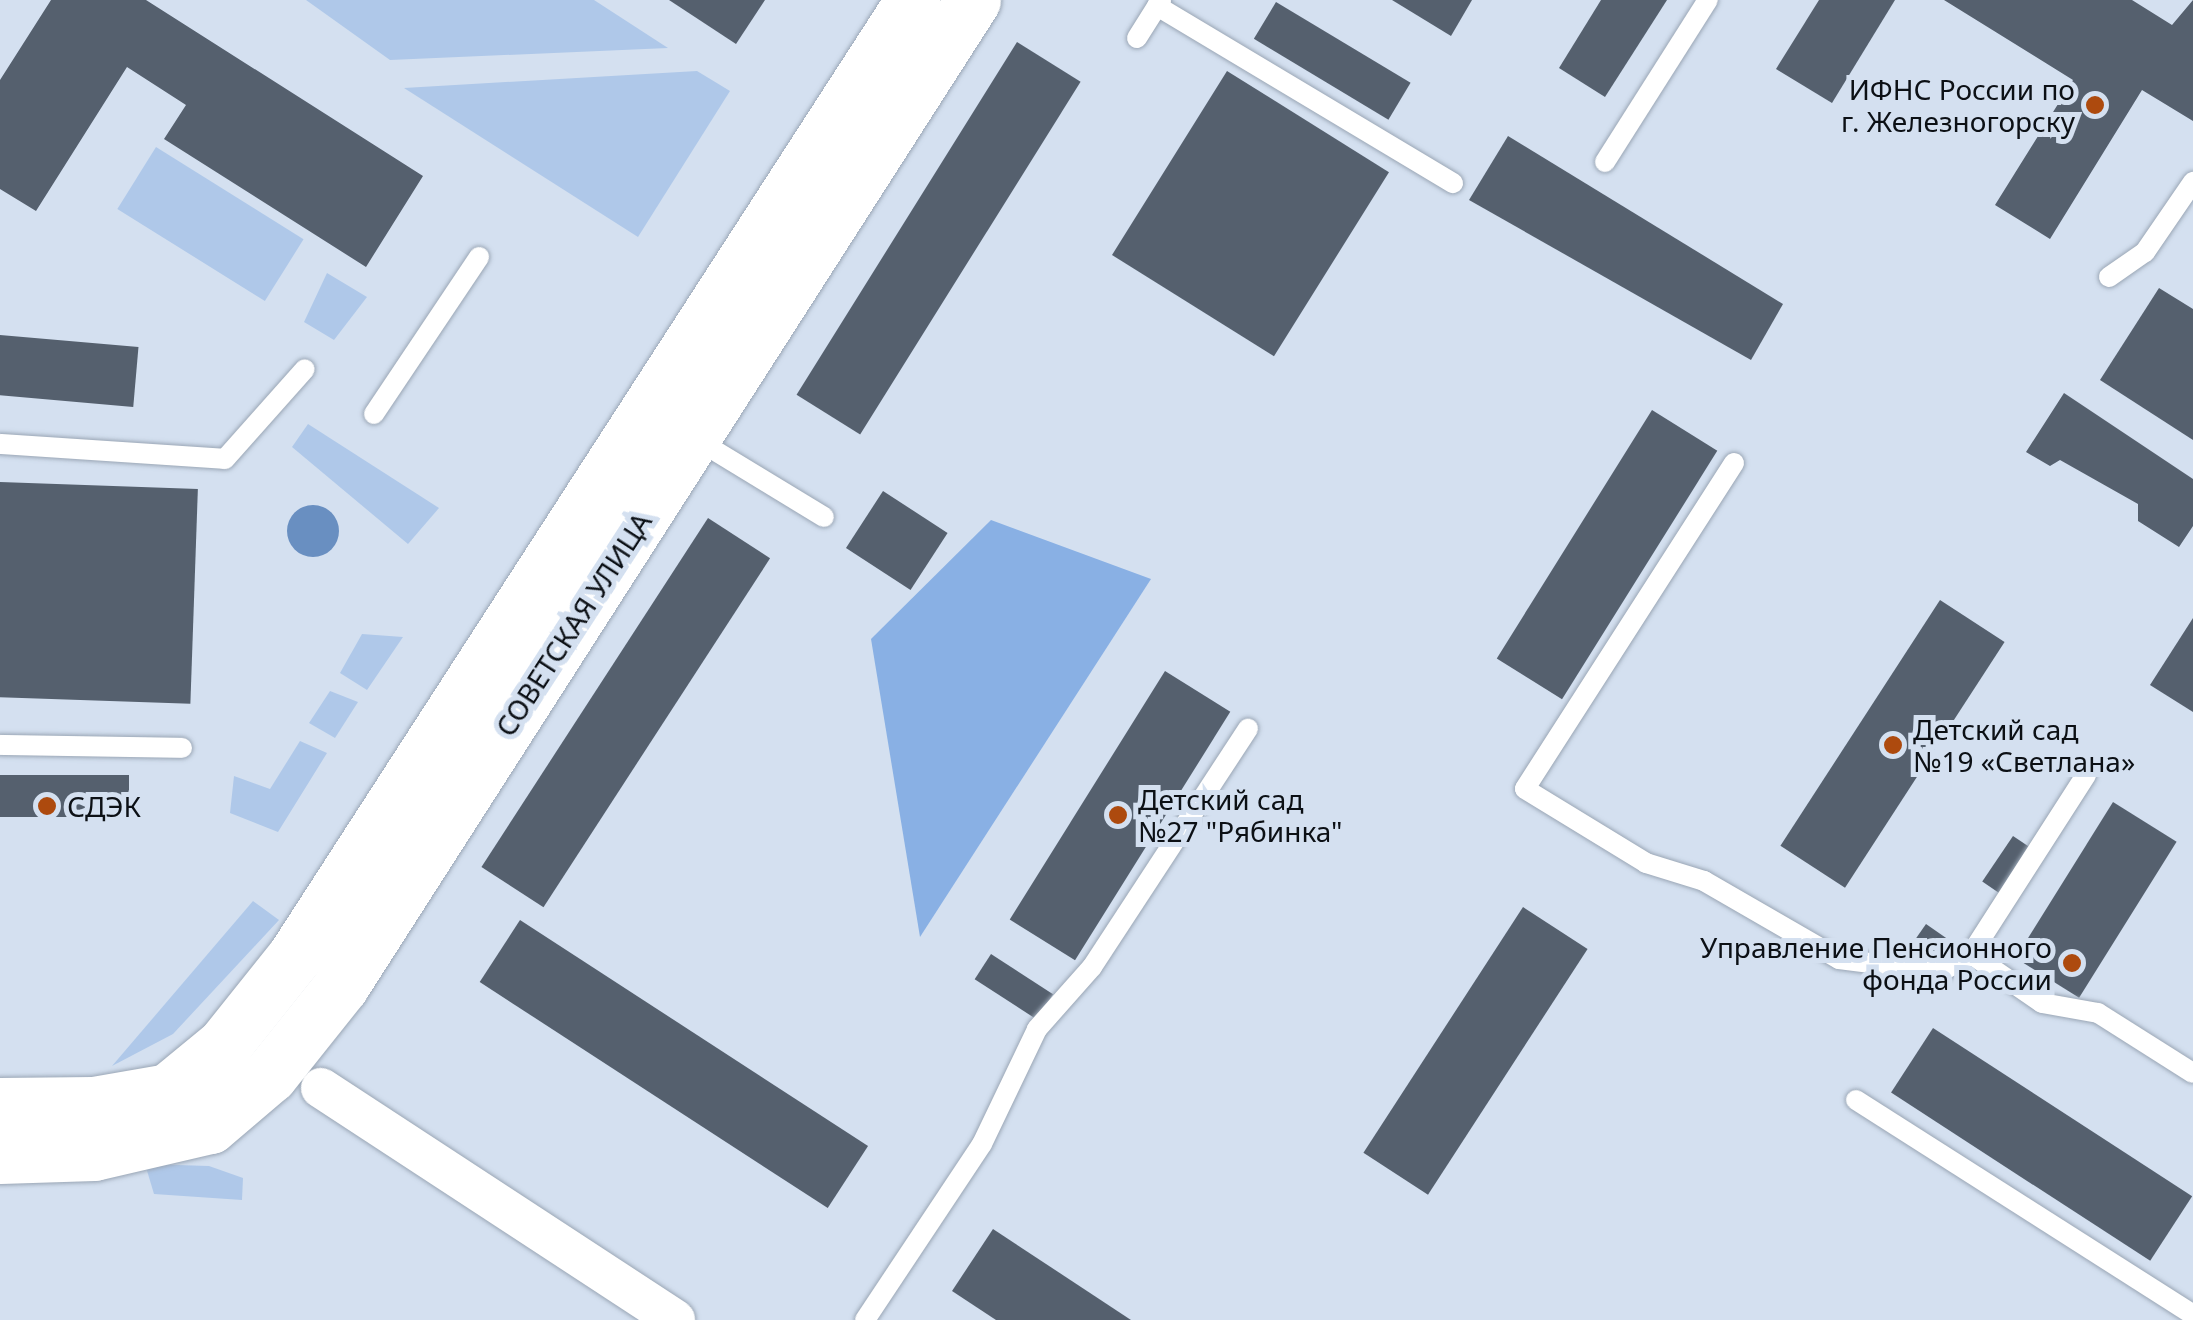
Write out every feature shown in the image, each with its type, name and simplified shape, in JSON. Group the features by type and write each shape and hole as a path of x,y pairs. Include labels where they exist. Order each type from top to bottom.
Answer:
{"main road":[{"name":"СОВЕТСКАЯ УЛИЦА","path":"94,1129 168,1091 202,1064 295,956 913,0"},
{"name":"СОВЕТСКАЯ УЛИЦА","path":"94,1129 221,1139 342,986 972,0"},
{"path":"295,956 342,986"},
{"path":"202,1064 221,1139"},
{"path":"0,1105 94,1129"},
{"path":"0,1156 94,1129"}],"street":[{"path":"321,1088 675,1320"}],"lane":[{"path":"1605,162 1708,0"},
{"path":"1137,38 1159,3 1452,183"},
{"path":"2109,277 2145,252 2193,182"},
{"path":"374,414 479,258"},
{"path":"0,444 226,459 305,369"},
{"path":"693,437 824,517"},
{"path":"1734,464 1524,789 1646,863 1704,881 1839,959 1942,972 1971,954 2086,775"},
{"path":"865,1320 982,1144 1037,1029 1092,967 1248,729"},
{"path":"0,745 182,748"},
{"path":"1971,954 2042,1003 2098,1013 2193,1073"},
{"path":"1856,1100 2193,1315"}],"shaded area":[{"path":"306,0 594,0 668,48 390,60"},
{"path":"697,71 730,91 638,237 404,88"},
{"path":"156,147 304,239 265,301 117,209"},
{"path":"327,273 367,297 334,340 304,322"},
{"path":"308,424 439,508 408,544 292,447"},
{"path":"313,505 331,513 339,531 331,549 313,557 295,549 287,531 295,513"},
{"path":"991,520 1151,579 920,937 871,639"},
{"path":"362,634 403,637 367,690 340,673"},
{"path":"330,691 358,702 335,738 309,723"},
{"path":"300,741 327,753 278,832 230,813 234,776 270,789"},
{"path":"253,901 279,920 173,1034 112,1066"},
{"path":"145,1164 209,1166 243,1178 242,1200 154,1194"}],"building":[{"path":"51,0 146,0 423,176 366,267 164,139 186,105 127,67 36,211 0,189 0,80"},
{"path":"669,0 765,0 736,44"},
{"path":"1392,0 1472,0 1451,36"},
{"path":"1601,0 1667,0 1605,97 1559,68"},
{"name":"ИФНС России по г. Железногорску","path":"1819,0 1895,0 1832,103 1776,69"},
{"name":"ИФНС России по г. Железногорску","path":"1944,0 2132,0 2172,25 2193,0 2193,121 2142,90 2050,239 1995,205 2073,80"},
{"path":"1276,2 1411,83 1388,120 1254,39"},
{"path":"1017,42 1081,82 860,435 797,395"},
{"path":"1227,71 1389,172 1274,356 1112,255"},
{"path":"1508,136 1783,304 1751,360 1469,200"},
{"path":"2159,288 2193,309 2193,440 2100,380"},
{"path":"0,335 138,347 133,407 0,395"},
{"path":"2064,393 2193,479 2193,526 2179,547 2138,521 2138,504 2060,460 2050,466 2026,452"},
{"path":"1652,410 1717,451 1562,699 1497,658"},
{"path":"0,482 198,489 190,704 0,697"},
{"path":"883,491 948,533 911,590 846,548"},
{"path":"708,518 770,558 543,907 481,867"},
{"name":"Детский сад №19 «Светлана»","path":"1940,600 2005,642 1845,888 1780,846"},
{"path":"2193,618 2193,712 2150,685"},
{"name":"Детский сад №27 \"Рябинка\"","path":"1165,671 1230,712 1075,960 1010,919"},
{"path":"0,775 129,775 129,817 0,817"},
{"path":"2113,802 2177,842 2079,998 2015,958"},
{"path":"2013,836 2032,849 2001,894 1982,882"},
{"path":"1523,907 1588,949 1428,1195 1363,1153"},
{"path":"520,920 868,1146 828,1208 480,982"},
{"path":"1926,924 1952,942 1940,960 1914,941"},
{"path":"991,954 1053,994 1037,1019 975,979"},
{"path":"1933,1028 2192,1196 2150,1261 1891,1093"},
{"path":"993,1229 1131,1320 996,1320 952,1291"}],"place":[{"name":"ИФНС России по г. Железногорску","path":"2095,105"},
{"name":"Детский сад №19 «Светлана»","path":"1893,745"},
{"name":"СДЭК","path":"47,806"},
{"name":"Детский сад №27 \"Рябинка\"","path":"1118,815"},
{"name":"Управление Пенсионного фонда России","path":"2072,963"}]}
